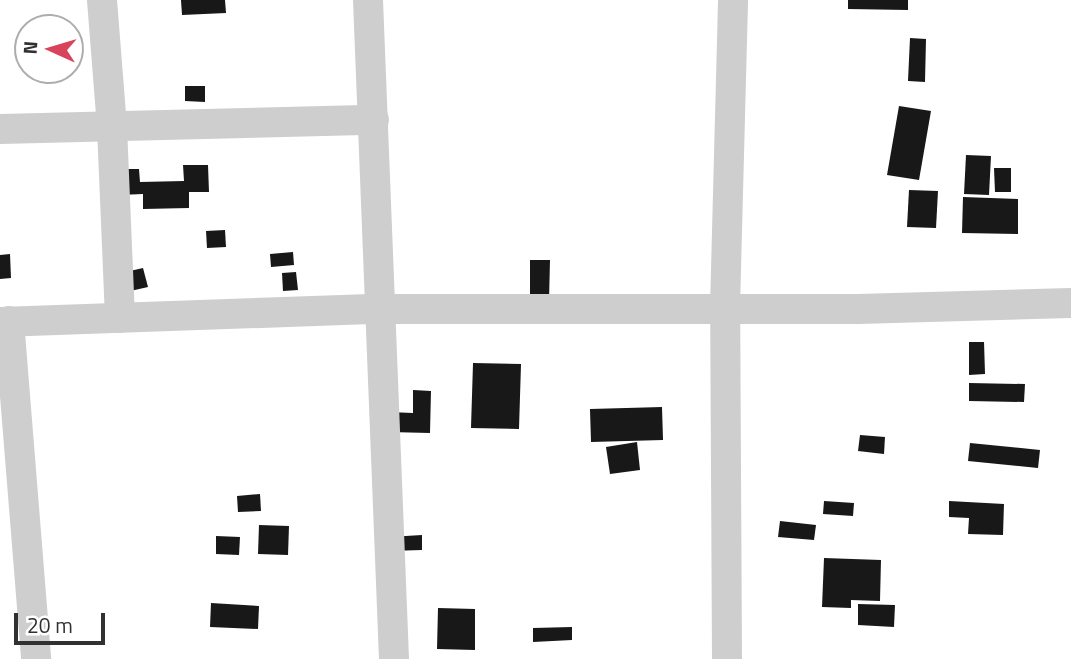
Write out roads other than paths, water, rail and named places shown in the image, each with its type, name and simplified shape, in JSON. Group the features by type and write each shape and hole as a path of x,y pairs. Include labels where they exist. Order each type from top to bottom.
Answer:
{"street":[{"path":"102,0 112,127 120,318"},
{"path":"368,0 374,120 378,309 394,659"},
{"path":"727,659 725,308 733,0"},
{"path":"0,129 374,120"},
{"path":"36,659 4,322 378,309 1071,303"}]}
